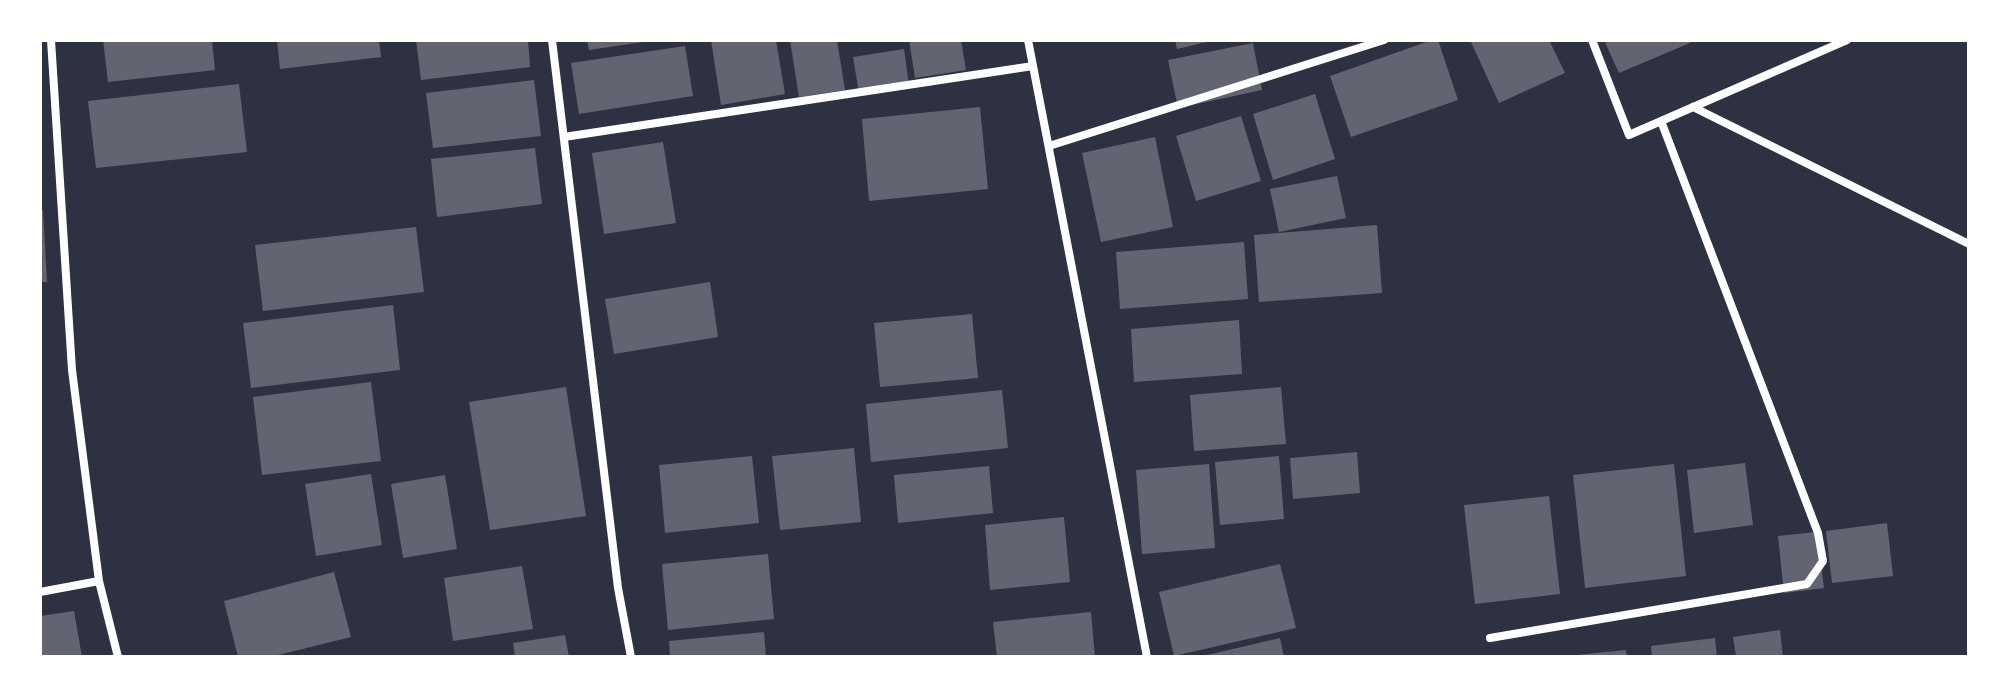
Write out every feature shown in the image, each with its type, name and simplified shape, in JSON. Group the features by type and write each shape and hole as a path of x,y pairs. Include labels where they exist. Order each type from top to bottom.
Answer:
{"street":[{"path":"51,40 72,370 99,581 118,657"},
{"path":"552,40 618,588 631,657"},
{"path":"1028,40 1147,657"},
{"path":"1049,146 1384,40"},
{"path":"1592,40 1629,135 1847,40"},
{"path":"564,137 1033,66"},
{"path":"1693,107 1969,244"},
{"path":"1490,638 1807,584 1823,561 1818,533 1661,121"},
{"path":"40,592 99,581"}],"building":[{"path":"103,40 212,40 215,70 108,82"},
{"path":"277,40 379,40 381,57 280,69"},
{"path":"416,40 528,40 530,67 421,80"},
{"path":"587,40 643,40 643,42 589,50"},
{"path":"711,40 776,40 785,94 721,105"},
{"path":"790,40 837,40 845,90 799,97"},
{"path":"909,40 961,40 966,70 915,78"},
{"path":"1175,40 1211,40 1211,41 1177,49"},
{"path":"1438,40 1458,100 1351,137 1330,76"},
{"path":"1470,40 1549,40 1565,73 1499,103"},
{"path":"1604,40 1697,40 1619,73"},
{"path":"1253,43 1262,90 1178,108 1168,60"},
{"path":"685,46 693,96 579,114 571,63"},
{"path":"904,49 909,85 859,93 853,57"},
{"path":"534,80 541,136 433,148 426,93"},
{"path":"239,84 247,152 96,168 88,101"},
{"path":"1315,94 1335,159 1273,180 1253,114"},
{"path":"980,107 988,189 869,201 862,119"},
{"path":"1241,116 1261,181 1196,201 1176,136"},
{"path":"1155,137 1173,227 1101,242 1082,153"},
{"path":"663,142 676,223 604,234 592,153"},
{"path":"535,148 542,204 437,217 431,159"},
{"path":"1337,176 1346,218 1279,232 1270,189"},
{"path":"40,210 43,210 47,282 40,282"},
{"path":"1377,225 1382,293 1259,302 1254,235"},
{"path":"416,227 424,292 263,311 255,245"},
{"path":"1244,242 1248,299 1120,309 1116,252"},
{"path":"710,282 718,337 614,354 605,299"},
{"path":"393,305 400,370 251,388 243,323"},
{"path":"972,314 978,378 880,387 874,323"},
{"path":"1239,320 1242,374 1134,382 1131,329"},
{"path":"371,382 381,461 262,475 253,397"},
{"path":"566,387 586,516 490,530 469,402"},
{"path":"1281,387 1286,444 1194,451 1190,395"},
{"path":"1002,390 1008,448 871,462 866,404"},
{"path":"854,448 861,522 780,530 772,456"},
{"path":"1357,452 1360,493 1293,499 1290,458"},
{"path":"752,456 759,523 665,533 659,465"},
{"path":"1279,456 1284,519 1220,525 1215,462"},
{"path":"1745,463 1753,525 1694,533 1687,470"},
{"path":"1209,464 1215,548 1142,554 1136,470"},
{"path":"1674,464 1686,576 1585,588 1573,475"},
{"path":"989,466 993,513 898,523 894,475"},
{"path":"371,474 382,545 316,556 305,484"},
{"path":"445,475 457,549 403,558 391,484"},
{"path":"1549,496 1560,594 1475,604 1464,505"},
{"path":"1064,517 1070,582 990,590 985,525"},
{"path":"1887,523 1893,576 1832,583 1826,531"},
{"path":"1817,532 1824,588 1784,593 1778,536"},
{"path":"768,554 774,619 668,630 662,564"},
{"path":"1280,564 1296,628 1174,656 1159,592"},
{"path":"522,566 533,629 453,641 444,578"},
{"path":"334,572 351,637 270,657 238,657 224,601"},
{"path":"74,611 82,657 40,657 40,616"},
{"path":"1091,612 1095,657 997,657 993,622"},
{"path":"1780,630 1783,657 1736,657 1733,637"},
{"path":"764,632 766,657 670,657 669,641"},
{"path":"565,635 569,657 515,657 513,643"},
{"path":"1280,638 1284,657 1203,657 1203,656"},
{"path":"1715,638 1717,657 1652,657 1651,646"},
{"path":"1626,650 1627,657 1576,657 1576,655"}]}
